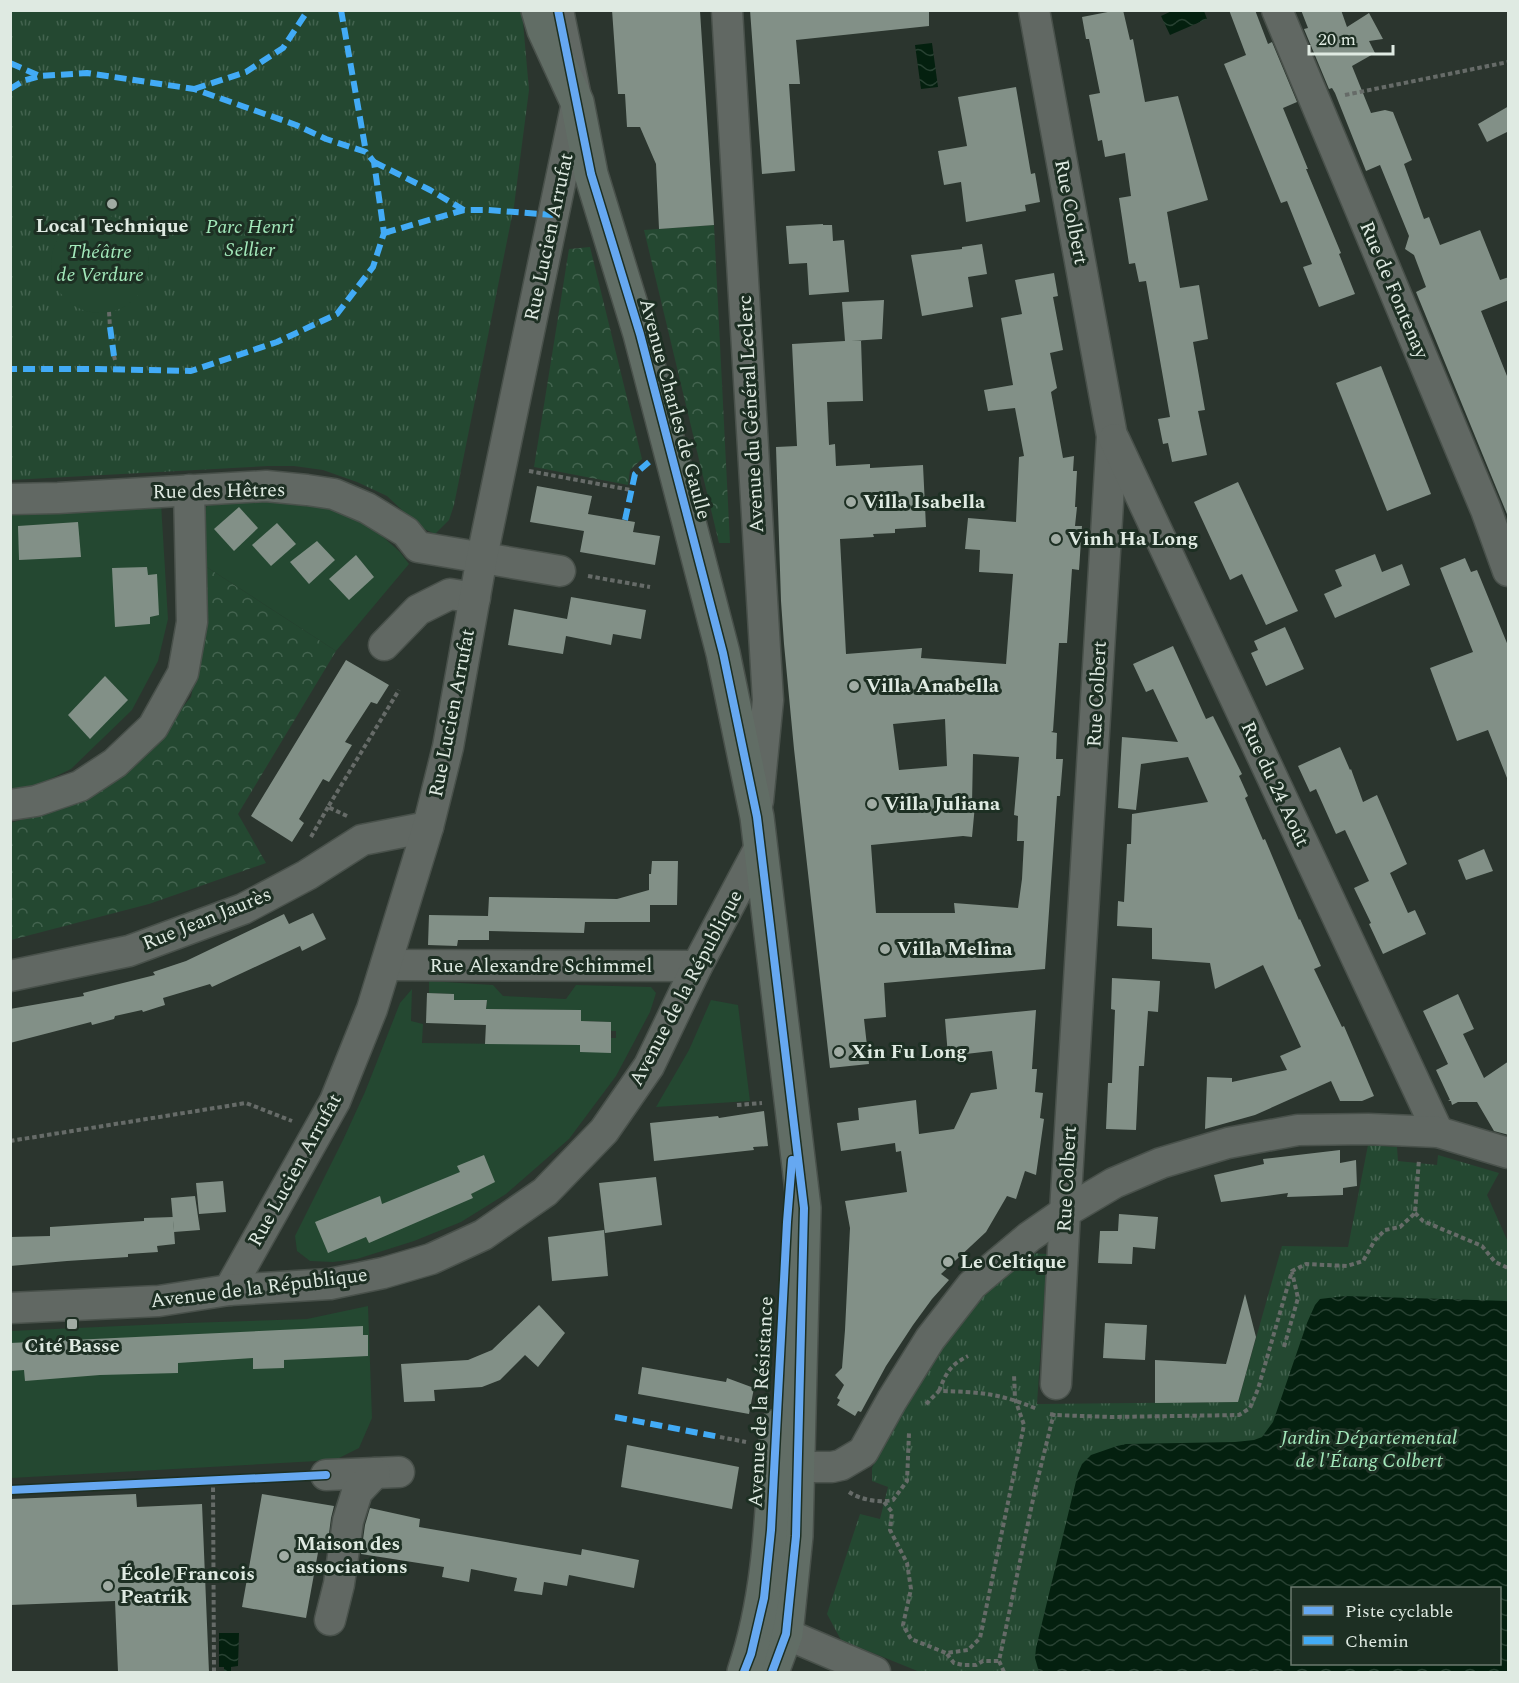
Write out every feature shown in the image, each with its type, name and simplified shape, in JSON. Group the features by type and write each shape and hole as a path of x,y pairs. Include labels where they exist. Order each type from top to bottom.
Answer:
{"main road":[{"name":"Avenue Charles de Gaulle","path":"538,10 544,30 577,102 591,174 640,334 723,653 759,832"},
{"name":"Avenue de la Résistance","path":"759,832 804,1208 796,1536 786,1634 772,1672"},
{"name":"Avenue de la Résistance","path":"744,1672 764,1598 787,1222 795,1130"}],"street":[{"name":"Avenue Charles de Gaulle","path":"558,10 577,102"},
{"name":"Avenue du Général Leclerc","path":"727,10 768,700 759,832"},
{"name":"Rue Colbert","path":"1034,10 1112,436 1056,1384"},
{"name":"Rue de Fontenay","path":"1278,10 1486,510 1509,572"},
{"name":"Rue Lucien Arrufat","path":"229,1290 335,1101 372,1009 428,827 448,747 462,596 482,557 577,102"},
{"name":"Rue du 24 Août","path":"1112,436 1438,1132"},
{"name":"Rue des Hêtres","path":"10,499 267,486 334,494 368,508 406,532 462,596"},
{"path":"10,805 36,801 80,786 115,763 153,727 183,673 192,622 189,490"},
{"path":"418,547 569,572"},
{"path":"384,645 418,610 462,596"},
{"name":"Rue Jean Jaurès","path":"10,976 129,951 243,909 307,875 362,840 428,827"},
{"name":"Avenue de la République","path":"10,1308 159,1301 229,1290 330,1284 383,1273 431,1259 483,1235 545,1192 604,1131 649,1066 759,832"},
{"name":"Rue Alexandre Schimmel","path":"386,965 697,966"},
{"path":"772,1494 797,1467 832,1467 863,1452 930,1339 972,1285 1029,1237 1065,1212 1123,1179 1161,1164 1228,1143 1298,1130 1368,1129 1438,1132 1509,1153"},
{"path":"326,1475 387,1472 357,1492 348,1521 339,1584 330,1620"},
{"path":"764,1598 786,1634 875,1672"}],"path":[{"path":"1334,98 1509,62"},
{"path":"109,312 110,327"},
{"path":"524,470 631,490"},
{"path":"569,572 650,587"},
{"path":"308,843 399,690"},
{"path":"328,807 348,816"},
{"path":"10,1141 246,1102 299,1123"},
{"path":"737,1105 769,1103"},
{"path":"939,1391 996,1394 1054,1415 1112,1417 1239,1415 1250,1408 1258,1389 1292,1271 1306,1264 1347,1266 1363,1261 1375,1240 1385,1230 1400,1227 1415,1213 1419,1154"},
{"path":"1415,1213 1423,1221 1482,1246 1495,1262 1509,1268"},
{"path":"1284,1347 1298,1298 1292,1271"},
{"path":"923,1407 939,1391 945,1375 956,1363 968,1356"},
{"path":"884,1502 892,1512 890,1530 907,1563 911,1589 903,1625 911,1640 946,1653 968,1650 980,1638 1024,1425 1015,1400 1014,1374"},
{"path":"1004,1672 999,1661 1035,1490 1054,1415"},
{"path":"832,1467 838,1485 855,1497 884,1502 893,1500 907,1481 908,1435 913,1426"},
{"path":"720,1437 748,1442"},
{"path":"213,1480 214,1672"},
{"path":"946,1653 954,1663 963,1665 999,1661"}],"green space":[{"name":"Parc Henri Sellier","path":"11,11 522,11 529,90 514,206 454,505 449,520 435,534 420,527 387,496 323,470 294,466 11,480"},
{"name":"Théâtre de Verdure","path":"100,215 119,219 135,229 145,245 149,264 145,283 135,299 119,309 100,313 81,309 65,299 55,283 51,264 55,245 65,229 81,219"},
{"path":"714,225 730,543 719,543 644,230"},
{"path":"590,247 642,459 630,470 628,485 534,467 569,249"},
{"path":"251,494 336,509 372,527 400,552 409,564 336,651 202,564 203,517 210,501 221,496"},
{"path":"161,503 168,619 158,661 132,710 71,769 36,786 10,793 10,509"},
{"path":"202,564 336,651 238,814 266,863 149,904 11,940 10,823 66,807 95,795 136,764 191,697 202,644"},
{"path":"429,981 493,985 503,996 566,999 576,985 651,987 656,993 650,1012 616,1076 569,1139 506,1194 461,1222 414,1241 357,1259 333,1262 310,1261 297,1251 295,1236 365,1092 400,1003 412,989 411,1021 423,1024 422,1043 580,1045 611,1053 611,1038 616,1038 616,1031 611,1031 611,1022 581,1021 581,1010 486,1009 487,1001 454,1000 454,994 429,993"},
{"path":"711,1000 738,1005 750,1101 656,1107 689,1050"},
{"name":"Jardin Départemental de l'Étang Colbert","path":"1368,1145 1397,1147 1398,1161 1437,1165 1438,1155 1499,1173 1487,1195 1508,1242 1508,1672 920,1672 841,1640 827,1614 860,1514 880,1519 888,1487 872,1481 872,1468 914,1384 955,1327 990,1288 1030,1253 1047,1254 1037,1404 1238,1402 1282,1246 1348,1247"},
{"path":"368,1306 372,1418 359,1448 335,1460 11,1478 10,1331 307,1319"}],"water":[{"path":"1174,10 1204,11 1207,19 1170,35 1161,16"},
{"path":"932,43 938,87 921,89 915,45"},
{"path":"1345,1296 1508,1301 1508,1672 1039,1672 1035,1658 1036,1648 1082,1464 1091,1455 1126,1444 1235,1442 1262,1437 1273,1422 1315,1305 1320,1299"},
{"path":"219,1633 239,1633 238,1666 231,1667 231,1672 224,1672 224,1667 219,1667"}],"building":[{"path":"612,10 700,11 714,225 659,229 656,164 640,127 627,127 625,94 618,94"},
{"path":"750,10 929,10 929,26 796,40 800,84 789,84 795,171 762,174"},
{"path":"1123,10 1130,40 1133,39 1145,102 1178,96 1208,200 1167,212 1180,288 1199,285 1208,339 1193,342 1205,410 1198,411 1207,455 1172,462 1168,443 1163,444 1158,419 1170,417 1146,281 1139,282 1135,263 1129,264 1119,198 1131,196 1125,153 1105,157 1102,140 1098,141 1089,95 1100,93 1082,17"},
{"path":"1229,10 1255,10 1268,44 1272,42 1297,102 1283,108 1355,294 1319,307 1303,267 1312,264 1287,201 1281,203 1224,64 1246,55"},
{"path":"1301,10 1341,10 1347,27 1369,13 1383,39 1369,41 1375,53 1352,66 1371,113 1385,110 1393,112 1412,160 1404,164 1424,219 1429,217 1440,245 1480,230 1500,280 1509,277 1509,300 1481,311 1509,381 1509,519 1416,292 1426,287 1414,255 1405,249 1409,236 1380,165 1366,171 1335,93 1332,88 1329,89 1304,29 1308,28"},
{"path":"1016,87 1031,174 1035,173 1040,202 1025,205 1026,211 966,222 961,182 944,185 938,151 967,146 958,97"},
{"path":"1509,106 1509,131 1487,142 1478,124"},
{"path":"832,225 833,241 844,240 849,292 809,295 807,263 789,264 786,226"},
{"path":"982,244 987,274 968,277 973,307 922,316 911,255 962,249 962,247"},
{"path":"1054,273 1058,296 1053,297 1063,350 1050,353 1057,388 1051,392 1063,458 1074,456 1073,471 1077,471 1075,526 1082,526 1079,570 1072,569 1067,643 1059,643 1053,731 1051,732 1057,733 1056,759 1063,759 1060,796 1057,796 1045,969 884,983 886,1017 864,1019 869,1064 830,1068 784,644 776,447 797,446 792,344 845,341 842,302 884,300 882,339 861,340 863,401 827,402 829,445 835,444 836,466 870,464 870,468 923,465 926,527 895,529 895,533 873,534 874,537 840,539 846,654 922,648 921,658 1006,664 1013,574 979,572 980,550 965,549 968,518 1016,522 1019,457 1024,456 1015,408 988,411 984,390 1013,385 1001,318 1022,314 1015,280","holes":["945,719 947,766 899,770 893,724","973,754 1019,757 1014,815 1018,816 1017,841 1024,841 1018,908 954,903 955,913 876,913 871,845 972,837 975,805 972,804"]},
{"path":"1381,366 1431,494 1387,511 1336,383"},
{"path":"1238,482 1298,611 1266,625 1242,574 1230,580 1194,502"},
{"path":"537,486 592,496 588,514 635,522 633,532 660,536 655,565 580,552 584,531 530,522"},
{"path":"239,507 258,528 234,551 214,529"},
{"path":"78,522 81,557 19,560 18,526"},
{"path":"277,523 296,544 271,566 252,545"},
{"path":"317,541 335,560 309,584 290,562"},
{"path":"1375,554 1382,572 1402,564 1410,585 1335,618 1324,594 1342,586 1335,570"},
{"path":"356,555 374,577 349,600 329,579"},
{"path":"1465,558 1471,572 1477,570 1509,648 1509,778 1507,778 1488,730 1457,741 1430,668 1473,652 1440,568"},
{"path":"147,567 148,575 157,574 159,615 150,617 150,624 115,627 112,568"},
{"path":"571,597 646,610 641,639 613,634 611,645 566,636 563,654 508,645 514,609 567,619"},
{"path":"1285,627 1304,669 1266,686 1251,653 1258,650 1254,641"},
{"path":"1173,646 1206,719 1213,716 1242,774 1239,776 1248,796 1245,798 1321,966 1314,969 1342,1027 1344,1026 1374,1096 1362,1101 1340,1101 1331,1081 1255,1115 1205,1129 1207,1077 1232,1078 1232,1082 1287,1070 1280,1056 1301,1047 1263,965 1215,989 1210,963 1152,959 1152,928 1117,926 1118,901 1124,902 1127,844 1131,844 1132,814 1208,802 1188,757 1141,764 1136,810 1118,808 1122,737 1178,742 1153,689 1146,692 1133,664"},
{"path":"346,660 389,685 377,704 371,702 345,742 352,745 329,782 323,779 299,819 304,823 292,842 251,816"},
{"path":"105,676 128,700 90,739 68,715"},
{"path":"1340,747 1363,802 1377,795 1407,864 1390,873 1408,913 1415,910 1426,934 1383,954 1354,888 1369,881 1345,830 1336,834 1316,789 1310,792 1298,766"},
{"path":"1484,849 1493,871 1466,880 1458,860"},
{"path":"652,861 678,861 677,905 650,905 650,922 585,922 584,933 489,931 489,940 458,940 457,946 428,945 429,915 488,916 489,897 617,899 649,890"},
{"path":"313,913 326,939 302,951 300,946 212,987 210,984 163,998 165,1005 143,1012 142,1010 115,1016 114,1019 92,1025 91,1022 10,1043 10,1009 84,996 83,993 155,975 153,972 186,961 284,914 289,924"},
{"path":"1112,978 1160,981 1158,1012 1148,1011 1144,1066 1139,1066 1136,1130 1106,1129 1108,1083 1112,1083 1115,1010 1111,1009"},
{"path":"427,993 454,994 454,1000 487,1000 486,1009 581,1010 581,1021 611,1022 611,1053 580,1052 580,1045 485,1044 486,1025 426,1023"},
{"path":"1458,994 1474,1029 1463,1034 1484,1078 1509,1061 1509,1135 1494,1131 1477,1102 1458,1102 1452,1105 1451,1101 1448,1101 1450,1100 1436,1070 1448,1064 1423,1011"},
{"path":"1036,1010 1032,1069 1037,1069 1035,1092 1043,1093 1040,1118 1044,1119 1036,1175 1025,1171 1016,1199 1007,1196 986,1232 941,1274 949,1280 913,1325 886,1366 861,1412 858,1411 855,1416 837,1405 840,1400 837,1398 844,1385 835,1375 842,1368 845,1330 850,1228 845,1201 907,1192 901,1151 896,1152 895,1143 841,1151 837,1123 859,1120 858,1108 916,1100 919,1134 954,1129 971,1093 997,1089 992,1051 948,1056 945,1019"},
{"path":"764,1111 768,1146 753,1147 754,1150 654,1161 650,1123 718,1116 719,1118"},
{"path":"1340,1150 1340,1163 1356,1160 1357,1186 1343,1188 1343,1195 1287,1197 1288,1193 1221,1202 1214,1175 1264,1164 1263,1159"},
{"path":"484,1155 495,1182 471,1194 473,1198 369,1243 366,1237 328,1253 315,1222 380,1196 382,1204 460,1172 457,1166"},
{"path":"656,1177 662,1225 605,1233 599,1183"},
{"path":"223,1181 226,1212 199,1214 196,1183"},
{"path":"195,1196 200,1230 174,1232 171,1198"},
{"path":"1119,1214 1158,1217 1155,1249 1133,1247 1132,1264 1098,1263 1100,1231 1118,1231"},
{"path":"173,1217 175,1244 157,1246 158,1252 128,1254 128,1257 10,1266 10,1237 50,1236 50,1227"},
{"path":"604,1230 608,1276 552,1281 548,1237"},
{"path":"1245,1294 1256,1337 1238,1402 1155,1403 1155,1360 1226,1364"},
{"path":"539,1305 565,1333 538,1367 525,1355 500,1380 482,1387 434,1390 435,1401 404,1402 401,1364 468,1360 492,1350"},
{"path":"1105,1323 1147,1325 1145,1360 1103,1358"},
{"path":"363,1326 363,1335 368,1335 368,1356 284,1360 284,1368 253,1369 253,1358 178,1363 178,1373 100,1375 25,1381 24,1370 10,1371 10,1343"},
{"path":"642,1367 726,1382 727,1378 754,1388 749,1414 638,1394"},
{"path":"627,1445 739,1467 732,1509 621,1487"},
{"name":"École Francois Peatrik","path":"136,1494 137,1507 202,1504 209,1672 118,1672 115,1601 10,1605 10,1499"},
{"name":"Maison des associations","path":"262,1494 334,1506 327,1549 319,1547 306,1618 242,1607"},
{"path":"370,1508 420,1519 419,1527 581,1555 582,1549 639,1560 634,1588 569,1575 567,1586 544,1582 542,1595 514,1591 517,1578 471,1569 469,1582 442,1577 444,1567 361,1554"}],"marked path":[{"path":"194,89 246,72 283,48 308,10"},
{"path":"341,10 366,152"},
{"path":"10,63 40,76"},
{"path":"10,89 23,81 40,76 87,73 194,89 296,125 326,139 366,152 374,162 384,233 373,267 337,314 277,342 191,371 10,369"},
{"path":"374,162 464,210"},
{"path":"384,233 464,210 553,215"},
{"path":"110,327 114,356"},
{"path":"625,520 635,474 649,462"},
{"path":"615,1417 720,1437"}],"cycle path":[{"path":"558,10 591,174 640,334 723,653 757,817 804,1208 796,1536 786,1634 772,1672"},
{"path":"744,1672 751,1654 764,1598 771,1530 792,1160"},
{"path":"10,1490 326,1475"}],"place":[{"name":"Local Technique","path":"112,204"},
{"name":"Villa Isabella","path":"851,502"},
{"name":"Vinh Ha Long","path":"1056,539"},
{"name":"Villa Anabella","path":"854,686"},
{"name":"Villa Juliana","path":"872,804"},
{"name":"Villa Melina","path":"885,949"},
{"name":"Xin Fu Long","path":"839,1052"},
{"name":"Le Celtique","path":"948,1262"},
{"name":"Cité Basse","path":"72,1324"},
{"name":"Maison des associations","path":"284,1556"},
{"name":"École Francois Peatrik","path":"108,1586"}]}
